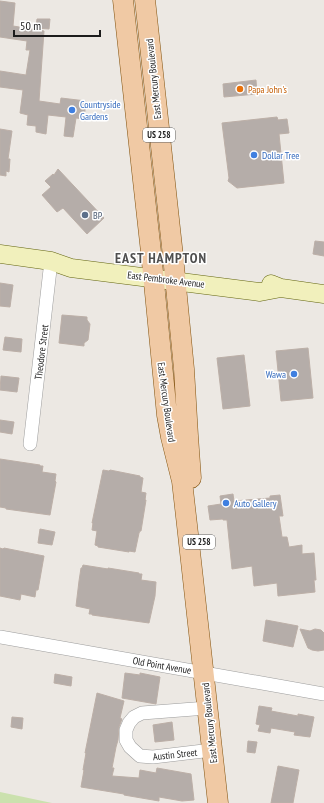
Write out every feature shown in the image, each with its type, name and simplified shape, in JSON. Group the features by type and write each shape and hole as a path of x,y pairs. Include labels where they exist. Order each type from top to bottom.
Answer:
{"main road":[{"name":"East Mercury Boulevard","path":"123,0 167,415 182,481 208,673 228,803"},
{"name":"East Mercury Boulevard","path":"145,0 184,369 188,436 208,673 207,708 218,803"},
{"name":"East Pembroke Avenue","path":"0,254 51,260 71,268 262,280 281,288 324,294"}],"street":[{"name":"Theodore Street","path":"30,444 51,260"},
{"name":"Old Point Avenue","path":"0,637 324,694"},
{"name":"Austin Street","path":"207,708 142,713 134,717 129,723 126,730 126,740 130,747 140,756 153,757 212,750"}],"green space":[{"path":"0,792 52,803 0,803"}],"building":[{"path":"0,1 15,3 13,26 44,31 39,101 60,104 61,98 86,101 84,119 76,118 73,137 64,136 66,117 48,115 46,134 36,132 36,126 27,125 28,115 20,113 23,90 0,87 0,71 26,75 30,50 26,50 27,41 0,37"},
{"path":"37,19 50,19 49,29 36,28"},
{"name":"Papa John's","path":"256,80 257,94 224,97 223,84"},
{"name":"Dollar Tree","path":"277,117 278,120 287,119 289,133 279,134 284,183 237,188 228,181 229,178 222,123"},
{"path":"0,129 12,131 8,159 10,159 9,172 6,171 6,176 0,175"},
{"path":"58,169 104,218 87,234 63,208 57,212 42,195 51,187 45,181 53,174 54,175"},
{"path":"315,241 324,242 324,256 313,254"},
{"path":"0,283 13,285 10,307 0,306"},
{"path":"62,315 87,317 90,324 88,340 84,343 84,346 59,343"},
{"path":"5,337 22,339 21,352 3,350"},
{"name":"Wawa","path":"308,348 313,398 281,401 276,351"},
{"path":"244,355 250,406 223,409 217,358"},
{"path":"1,376 19,378 17,392 0,390"},
{"path":"0,420 14,422 12,434 0,432"},
{"path":"0,459 40,465 43,466 42,472 56,474 50,515 0,507"},
{"path":"103,470 140,476 143,478 141,492 146,493 146,500 141,531 139,533 135,552 98,547 95,545 97,531 92,530 92,523"},
{"path":"233,494 234,501 270,498 270,496 280,495 283,516 279,516 282,537 287,537 289,547 302,545 302,554 314,553 316,580 314,580 315,592 278,596 277,583 254,586 252,566 232,569 227,520 210,520 208,506 221,504 220,496"},
{"path":"40,529 55,532 52,545 38,543"},
{"path":"0,548 44,556 38,590 36,590 35,597 21,594 20,600 0,596"},
{"path":"83,565 139,573 142,574 141,580 156,582 155,596 149,623 92,615 89,614 90,609 76,606 81,568"},
{"path":"266,620 298,626 293,647 263,641"},
{"path":"300,629 310,631 315,629 321,630 324,633 324,650 318,651 308,648"},
{"path":"125,673 140,675 140,673 160,677 156,704 122,698"},
{"path":"55,674 72,677 71,686 54,683"},
{"path":"97,693 124,701 120,718 122,719 119,727 118,740 112,768 114,768 112,776 139,778 140,770 156,773 157,768 191,774 194,800 182,801 159,797 159,801 81,787 85,753"},
{"path":"259,706 272,708 271,711 298,716 298,714 314,717 310,737 294,735 295,732 271,728 270,733 258,731 260,725 256,724"},
{"path":"12,717 23,718 22,729 11,727"},
{"path":"172,722 174,740 155,742 153,725"},
{"path":"248,741 257,742 255,753 247,752"},
{"path":"278,766 299,770 293,803 271,803"}],"place":[{"name":"Papa John's","path":"240,89"},
{"name":"Countryside Gardens","path":"72,110"},
{"name":"Dollar Tree","path":"254,155"},
{"name":"BP","path":"85,215"},
{"name":"Wawa","path":"294,374"},
{"name":"Auto Gallery","path":"226,503"}],"district":[{"name":"EAST HAMPTON","path":"161,258"}]}
